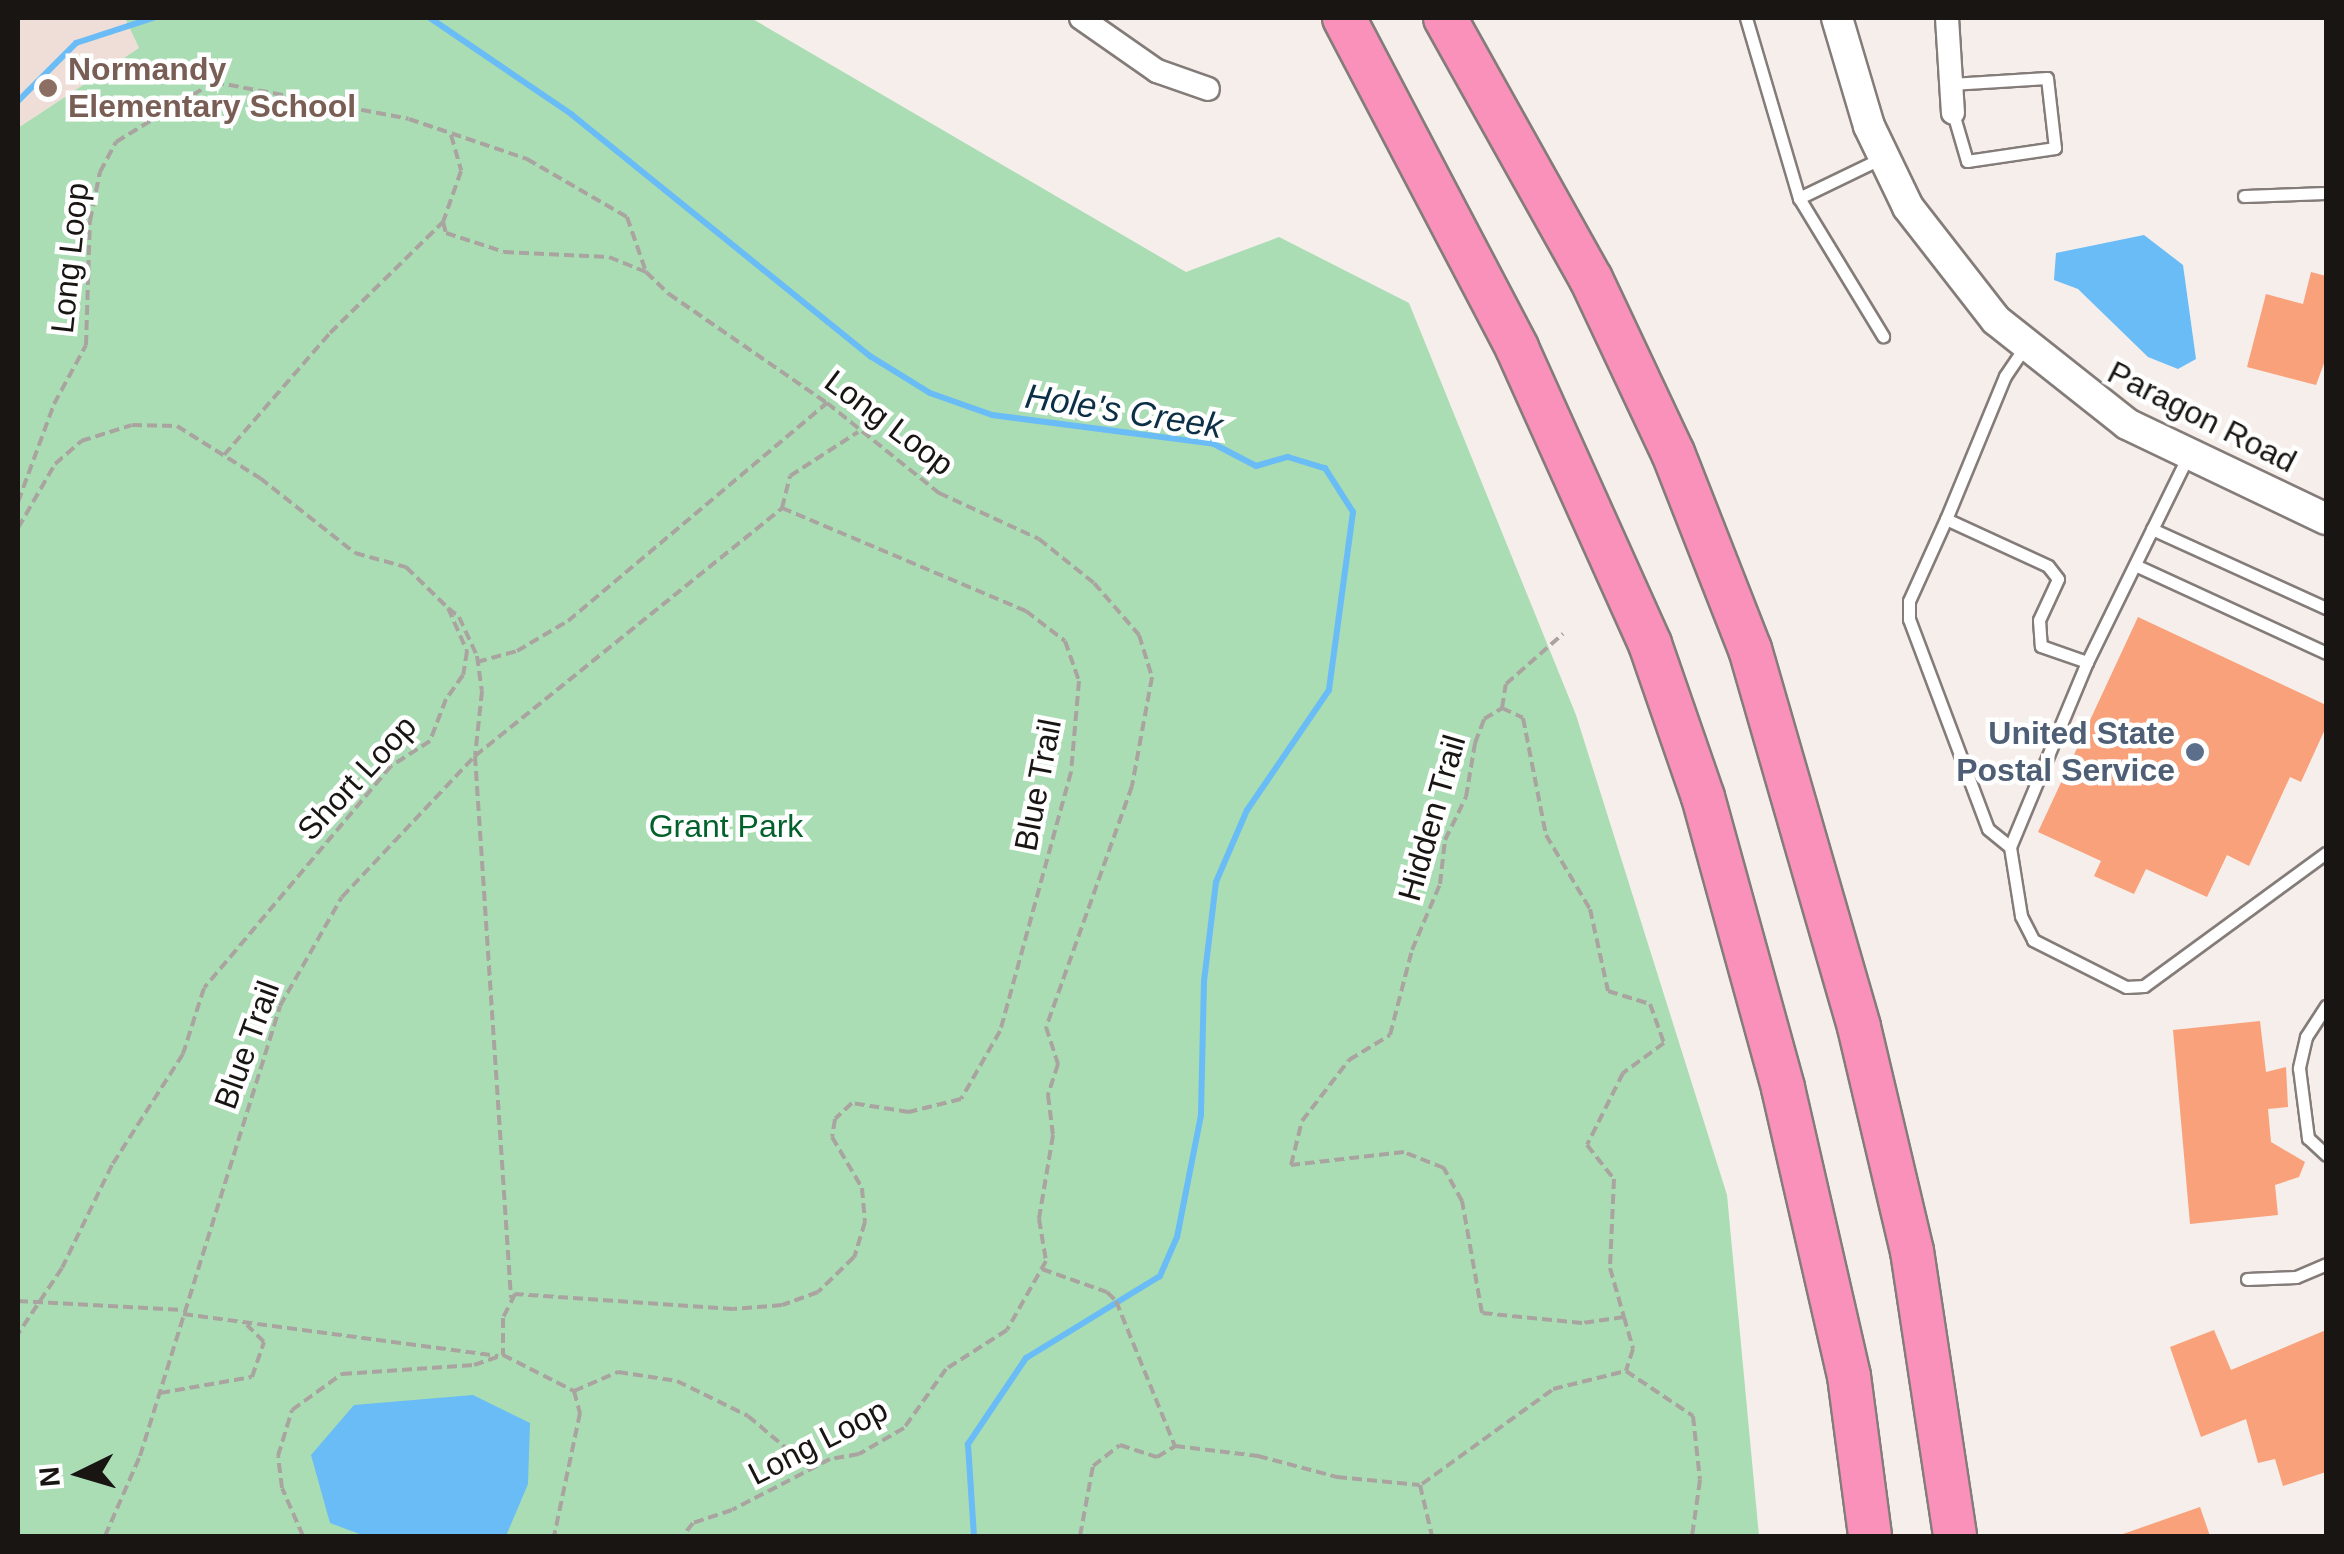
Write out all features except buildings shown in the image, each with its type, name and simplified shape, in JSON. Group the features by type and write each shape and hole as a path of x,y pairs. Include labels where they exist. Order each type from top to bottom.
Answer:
{"highway":[{"path":"1344,18 1516,348 1650,644 1703,797 1783,1088 1849,1376 1870,1536"},
{"path":"1445,18 1592,279 1673,454 1750,650 1821,886 1907,1232 1956,1536"}],"street":[{"path":"1081,18 1157,70 1208,89"},
{"name":"Paragon Road","path":"1838,18 1854,86 1884,157 1932,244 2024,348 2127,424 2326,519"},
{"path":"1947,18 1953,113"}],"lane":[{"path":"1746,18 1799,198 1882,336"},
{"path":"1951,84 2047,78 2054,148 1967,160 1953,113"},
{"path":"1799,198 1884,157"},
{"path":"2244,196 2326,193"},
{"path":"2010,848 1988,829 1909,619 1909,601 2005,376 2024,348"},
{"path":"2189,455 2087,662 2010,848 2021,916 2033,940 2126,988 2144,986 2326,853"},
{"path":"1946,520 2048,566 2058,578 2039,620 2041,646 2087,662"},
{"path":"2152,530 2326,608"},
{"path":"2134,566 2326,653"},
{"path":"2326,1006 2306,1038 2300,1068 2308,1138 2326,1155"},
{"path":"2246,1279 2296,1277 2326,1264"}],"path":[{"name":"Long Loop","path":"18,502 54,404 86,345 90,222 100,172 116,142 214,82 451,133 527,159 627,217 646,272 827,403 939,493 1039,539 1094,582 1150,656 1132,786 1046,1027 1058,1064 1048,1095 1052,1136 1040,1219 1042,1269 1007,1330 946,1370 904,1428 858,1454 812,1469 732,1510 693,1522 682,1536"},
{"path":"224,456 330,332 443,222 461,172 451,133"},
{"path":"443,222 446,233 504,252 609,257 646,272"},
{"path":"477,662 517,652 568,620 827,403"},
{"name":"Short Loop","path":"18,528 55,464 81,441 132,426 177,426 355,553 406,567 448,608 466,651 465,663 430,741 392,766 204,988 183,1054 112,1165 39,1304 18,1334"},
{"path":"782,508 790,476 860,431"},
{"name":"Blue Trail","path":"105,1536 160,1393 280,1006 342,897 475,756 782,508 1026,611 1065,641 1079,681 1071,772 1000,1031 961,1099 909,1112 852,1103 835,1119 832,1137 862,1188 865,1222 854,1257 818,1292 782,1304 733,1309 559,1293 515,1294 511,1303"},
{"path":"448,608 459,617 477,662 482,691 475,756 511,1303 503,1318 503,1356"},
{"path":"1502,708 1506,684 1563,634"},
{"name":"Hidden Trail","path":"1624,1317 1582,1323 1482,1313 1462,1201 1444,1168 1424,1159 1372,1152 1291,1165 1302,1122 1349,1060 1390,1035 1412,950 1440,884 1445,840 1466,798 1475,743 1484,718 1502,708 1524,718 1546,835 1590,909 1608,991 1650,1004 1664,1042 1623,1073 1587,1145 1614,1179 1610,1268 1624,1317 1632,1350 1626,1370"},
{"path":"1042,1269 1107,1292 1116,1302 1176,1446"},
{"path":"18,1300 183,1312 472,1357 503,1356 574,1392 580,1414 554,1536"},
{"path":"160,1393 252,1377 264,1342 262,1333 240,1322"},
{"path":"302,1536 282,1488 278,1456 292,1410 342,1374 474,1365 503,1356"},
{"path":"1080,1536 1093,1466 1120,1445 1157,1457 1176,1446 1258,1456 1337,1477 1420,1485 1553,1389 1626,1370 1693,1416 1700,1480 1692,1536"},
{"path":"574,1392 618,1372 677,1381 748,1416 812,1469"},
{"path":"1420,1485 1432,1536"}],"shaded area":[{"name":"Normandy Elementary School","path":"18,18 125,18 139,48 18,128"}],"green space":[{"name":"Grant Park","path":"125,18 751,18 1186,272 1279,237 1409,303 1576,715 1727,1195 1759,1536 18,1536 18,128 139,48"}],"water":[{"path":"2144,235 2183,265 2196,359 2178,369 2148,357 2078,289 2054,280 2056,253"},
{"path":"473,1395 530,1423 528,1484 506,1536 365,1536 330,1523 311,1455 354,1405"}],"waterway":[{"name":"Hole's Creek","path":"18,101 76,43 153,18"},
{"name":"Hole's Creek","path":"430,18 571,114 870,356 930,393 992,415 1214,444 1256,466 1288,457 1325,468 1353,512 1329,690 1247,810 1216,882 1204,981 1201,1115 1177,1237 1160,1276 1026,1358 968,1444 974,1536"}],"place":[{"name":"Normandy Elementary School","path":"48,88"},
{"name":"United State Postal Service","path":"2195,752"}]}
